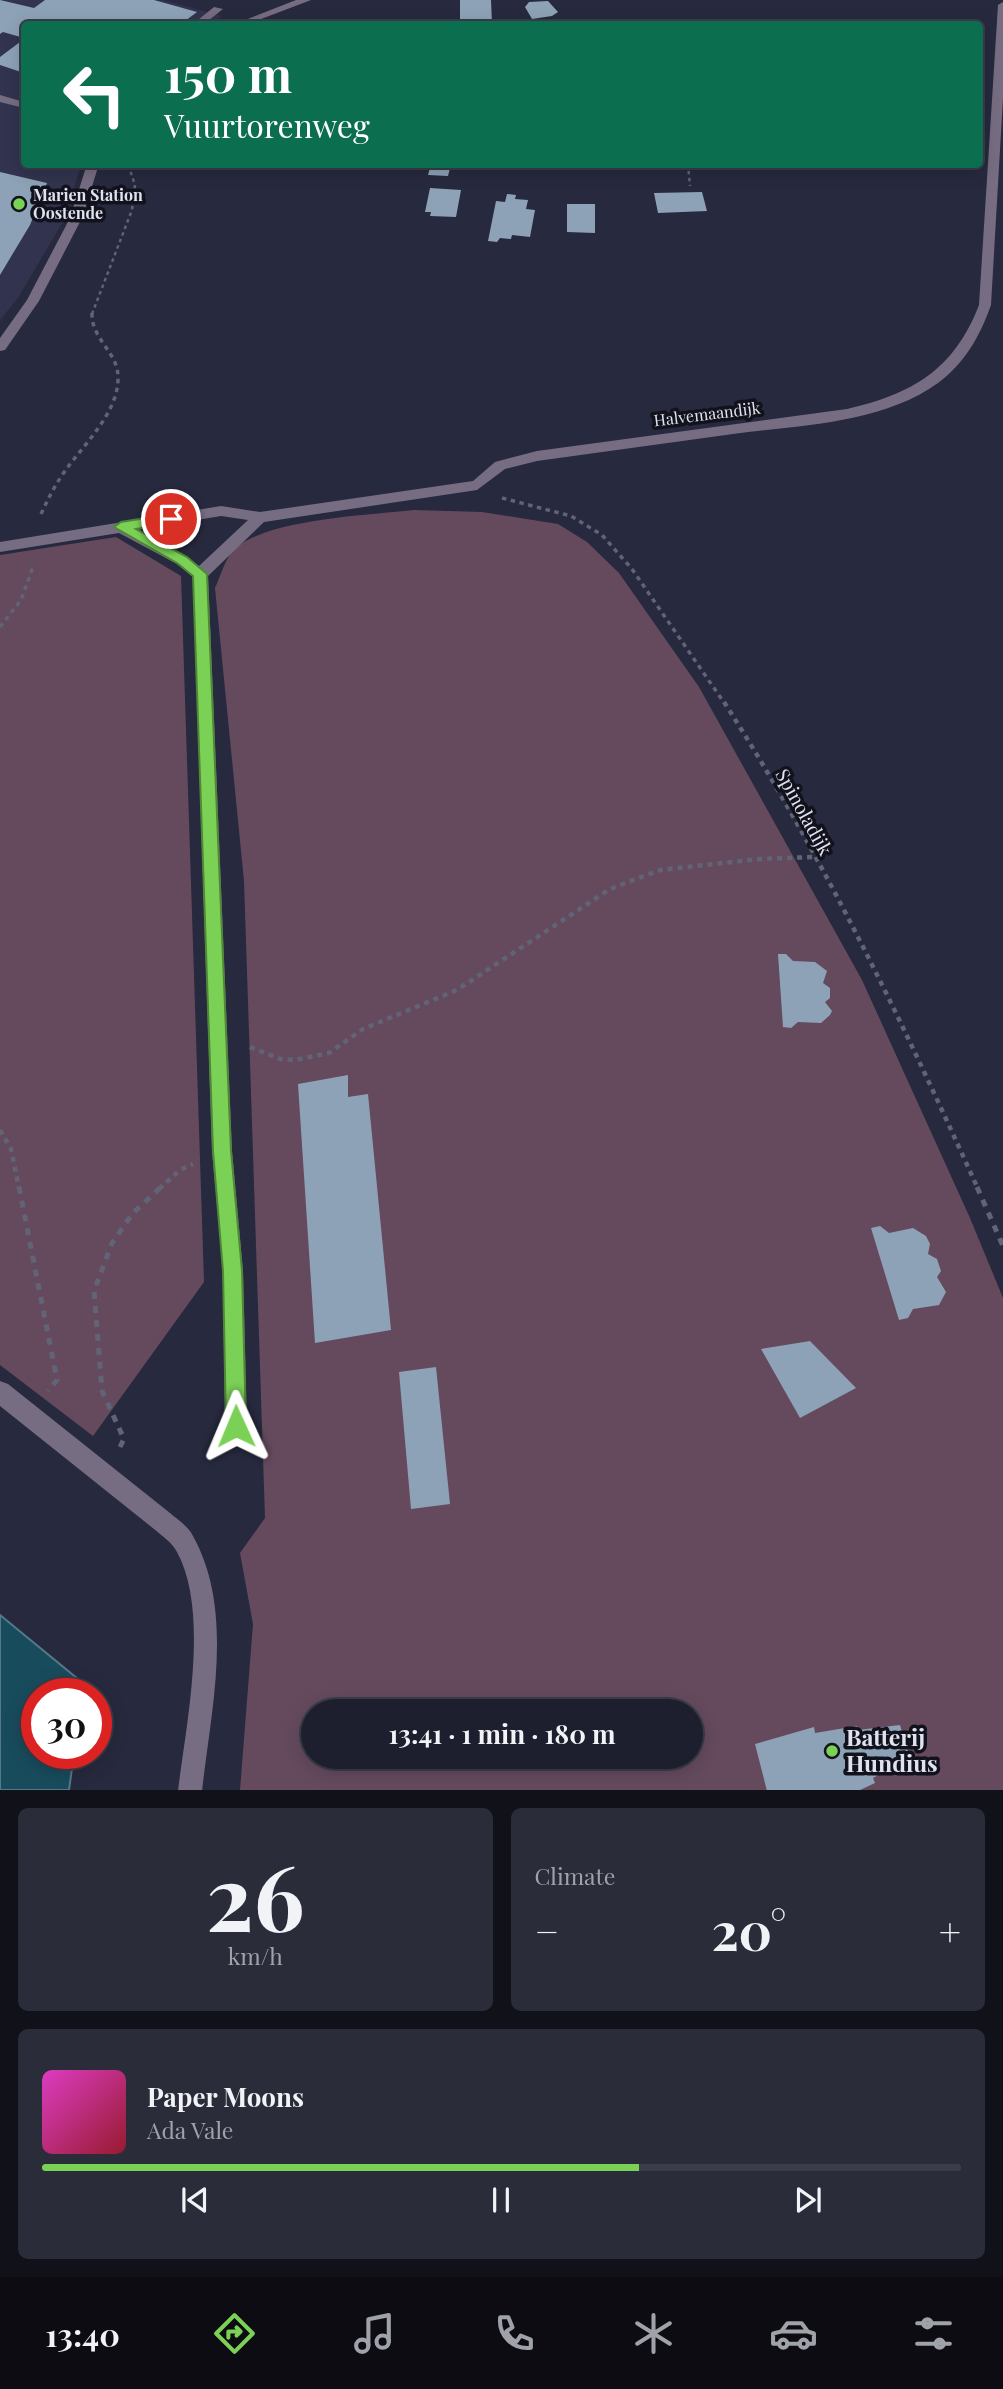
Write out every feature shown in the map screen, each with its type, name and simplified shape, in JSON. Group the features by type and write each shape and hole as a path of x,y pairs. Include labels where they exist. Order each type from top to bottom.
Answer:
{"street":[{"path":"248,21 306,0"},
{"name":"Halvemaandijk","path":"0,547 221,511 260,517 477,485 500,465 537,456 847,414 895,401 928,385 961,355 983,313 1003,5"},
{"path":"202,21 218,9"},
{"path":"0,98 21,104"},
{"path":"0,347 33,301 76,218 92,168"},
{"path":"236,1426 233,1271 222,1151 200,574 260,517"},
{"path":"121,527 182,560 200,574"},
{"path":"0,1392 162,1521 184,1542 201,1583 205,1645 190,1790"}],"path":[{"path":"0,627 16,612 30,582 34,564 33,541 41,511 54,487 113,401 118,384 116,360 97,333 92,320 103,281 116,253 132,203 135,186 129,168"},
{"path":"688,168 690,186"},
{"name":"Spinoladijk","path":"477,485 503,498 571,516 593,528 608,541 696,658 747,738 814,857 915,1049 1003,1246"},
{"path":"218,1054 252,1046 279,1059 295,1060 329,1053 363,1030 457,990 610,889 660,870 814,857"},
{"path":"0,1130 10,1149 57,1380 30,1414"},
{"path":"108,1477 124,1439 102,1391 94,1292 112,1243 133,1213 180,1170 222,1151"}],"shaded area":[{"path":"0,0 163,0 222,16 216,21 21,21 21,168 80,168 65,218 18,298 0,320"},
{"path":"414,510 482,512 558,524 587,542 619,573 699,687 862,980 970,1218 1003,1298 1003,1790 240,1790 253,1624 240,1553 265,1518 244,881 215,588 231,553 245,542 289,526"},
{"path":"116,537 181,576 204,1282 93,1436 0,1365 0,555"},
{"path":"0,1615 77,1678 21,1678 21,1769 72,1769 69,1790 0,1790"}],"building":[{"path":"0,0 34,8 45,0 154,0 197,12 185,21 21,21 21,37 3,32 0,34"},
{"path":"460,0 491,0 492,21 460,21"},
{"path":"548,1 558,12 552,16 532,19 525,7 529,2"},
{"path":"21,41 21,72 0,65 0,57"},
{"path":"430,168 450,168 448,176 428,175"},
{"name":"Marien Station Oostende","path":"0,172 47,183 30,225 0,275"},
{"path":"430,188 461,190 456,217 430,216 431,212 425,212"},
{"path":"702,192 707,211 658,213 654,193"},
{"path":"507,194 516,195 515,199 528,200 526,209 535,210 530,237 512,235 511,239 488,241 496,201 505,202"},
{"path":"567,204 595,204 595,233 567,232"},
{"path":"778,954 786,954 793,961 815,962 827,971 823,983 830,988 830,998 825,1002 832,1011 821,1023 798,1022 791,1028 783,1027"},
{"path":"348,1075 348,1097 368,1094 391,1330 315,1343 298,1084"},
{"path":"880,1226 889,1233 913,1228 926,1236 930,1244 928,1254 937,1259 941,1271 937,1277 946,1292 939,1305 913,1309 908,1318 899,1320 871,1228"},
{"path":"810,1341 856,1388 800,1418 761,1349"},
{"path":"436,1367 450,1504 411,1509 399,1372"},
{"name":"Batterij Hundius","path":"900,1725 910,1758 873,1778 875,1783 860,1790 767,1790 755,1744 814,1727 815,1733 857,1726 858,1730"}],"place":[{"name":"Marien Station Oostende","path":"19,204"},
{"name":"Batterij Hundius","path":"832,1751"}],"route":[{"path":"171,519 121,527 182,560 200,574 222,1151 233,1271 236,1426"}]}
